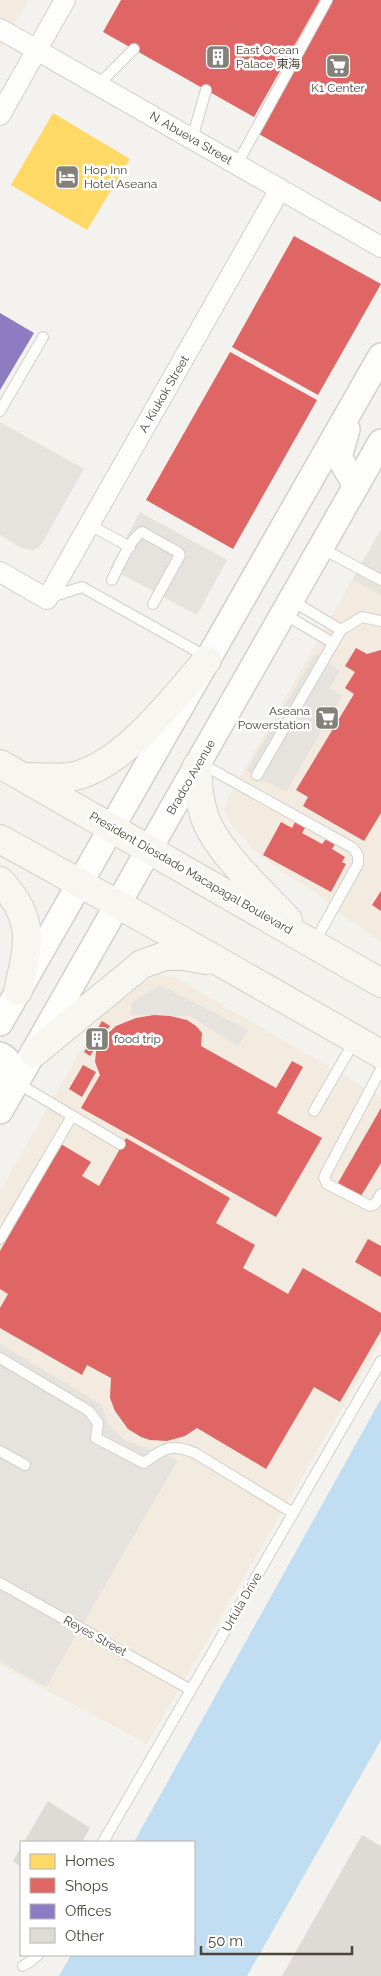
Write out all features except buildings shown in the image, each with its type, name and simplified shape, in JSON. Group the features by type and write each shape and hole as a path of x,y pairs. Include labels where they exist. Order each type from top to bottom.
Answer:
{"main road":[{"path":"11,770 52,778 74,776 95,769 110,760 148,726 208,659"},
{"path":"198,764 198,790 202,806 208,823 218,840 309,941"},
{"name":"President Diosdado Macapagal Boulevard","path":"11,770 381,983"},
{"path":"0,839 381,1054"},
{"path":"0,881 21,909 26,926 26,957 18,991"},
{"path":"34,1053 142,964 160,957 174,955 220,962"}],"street":[{"path":"0,115 65,0"},
{"name":"N. Abueva Street","path":"0,29 381,247"},
{"name":"A. Kiukok Street","path":"48,599 280,189"},
{"path":"0,1023 381,356"},
{"path":"354,402 339,457 356,486"},
{"name":"Bradco Avenue","path":"0,1111 8,1087 34,1053 381,442"},
{"path":"0,572 48,599"},
{"path":"0,1055 7,1060 10,1069 8,1087"}],"lane":[{"path":"237,164 328,0"},
{"path":"98,85 134,49"},
{"path":"192,138 206,90"},
{"path":"0,411 43,337"},
{"path":"90,525 130,547"},
{"path":"112,580 138,534 142,532 178,552 180,556 153,604"},
{"path":"321,548 381,580"},
{"path":"48,599 82,587 208,659"},
{"path":"287,607 341,630"},
{"path":"287,607 334,643"},
{"path":"257,775 341,630 362,617 381,621"},
{"path":"198,764 353,848 358,855 358,864 309,941"},
{"path":"314,1111 356,1040"},
{"path":"381,1069 324,1177 326,1184 370,1206 375,1204 381,1194"},
{"path":"8,1087 72,1116 120,1144"},
{"path":"0,1239 72,1116"},
{"path":"0,1358 89,1411 98,1423 96,1438 144,1464 160,1450 172,1447 183,1448 196,1453 294,1514"},
{"name":"Urtula Drive","path":"104,1841 381,1362"},
{"path":"0,1450 26,1465"},
{"name":"Reyes Street","path":"0,1583 191,1690"},
{"path":"23,1966 37,1956"}],"shaded area":[{"path":"0,0 29,0 0,49"},
{"path":"0,422 84,469 41,545 35,550 23,549 0,535"},
{"path":"140,512 227,560 197,615 110,568"},
{"path":"381,529 381,596 352,580"},
{"name":"Aseana Powerstation","path":"352,580 381,596 381,942 318,895 278,869 251,847 229,822 225,812 226,802"},
{"path":"315,654 340,670 330,688 342,696 286,792 246,771"},
{"path":"159,974 176,978 381,1097 381,1341 147,1744 0,1665 0,1191 100,1017 135,986"},
{"path":"160,985 248,1030 238,1046 189,1016 130,1015 132,1002"},
{"path":"0,1344 102,1405 108,1424 125,1440 178,1460 46,1687 0,1661"}],"water":[{"path":"381,1399 381,1740 247,1976 59,1976 70,1956 195,1956 195,1841 135,1841"}],"place":[{"name":"East Ocean Palace 東海","path":"218,57"},
{"name":"K1 Center","path":"338,66"},
{"name":"Hop Inn Hotel Aseana","path":"67,177"},
{"name":"Aseana Powerstation","path":"327,718"},
{"name":"food trip","path":"97,1039"}]}
